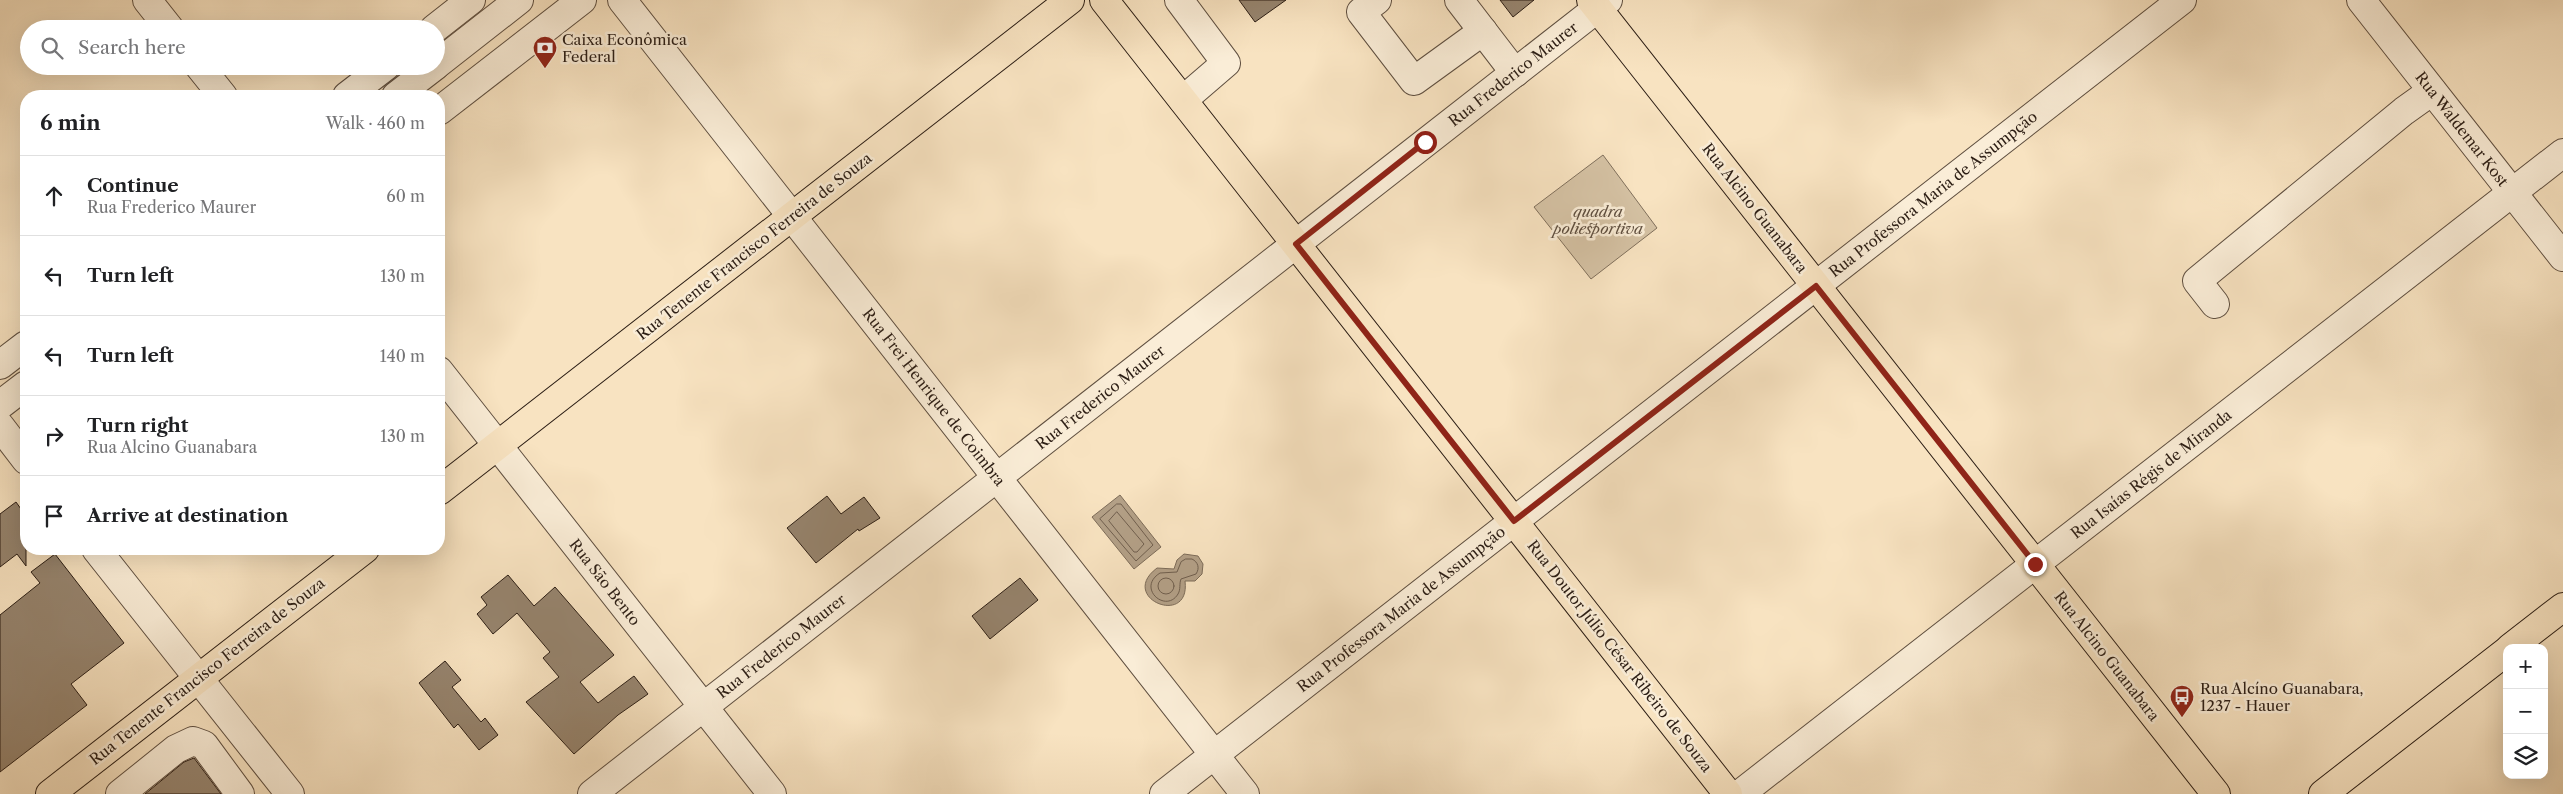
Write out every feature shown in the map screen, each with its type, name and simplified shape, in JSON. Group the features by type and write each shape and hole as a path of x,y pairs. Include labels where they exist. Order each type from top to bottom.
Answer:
{"main road":[{"name":"Rua Tenente Francisco Ferreira de Souza","path":"445,486 1070,0"},
{"name":"Rua Doutor Júlio César Ribeiro de Souza","path":"1104,0 1728,794"},
{"name":"Rua Alcino Guanabara","path":"1599,3 1816,286 2216,794"},
{"name":"Rua Tenente Francisco Ferreira de Souza","path":"50,794 357,555"},
{"path":"2515,644 2563,607"},
{"path":"2323,794 2503,654"}],"street":[{"path":"147,0 163,20"},
{"path":"445,20 471,0"},
{"path":"445,58 520,0"},
{"path":"445,106 582,0"},
{"name":"Rua Frei Henrique de Coimbra","path":"622,0 1245,794"},
{"path":"1179,0 1226,63 1183,100"},
{"path":"1377,0 1361,12 1414,81 1483,31"},
{"path":"1459,0 1515,73"},
{"name":"Rua Professora Maria de Assumpção","path":"1164,794 2182,0"},
{"name":"Rua Waldemar Kost","path":"2361,0 2563,257"},
{"name":"Rua Frederico Maurer","path":"592,794 1515,73 1599,3"},
{"path":"206,75 218,90"},
{"path":"355,90 374,75"},
{"path":"404,90 423,75"},
{"path":"2215,304 2197,281 2432,90"},
{"name":"Rua Isaías Régis de Miranda","path":"1740,794 2563,153"},
{"path":"0,365 20,350"},
{"name":"Rua São Bento","path":"445,379 772,794"},
{"path":"0,405 20,390"},
{"path":"101,555 290,794"},
{"path":"120,794 176,749 193,741 204,745 240,794"}],"green space":[{"name":"quadra poliesportiva","path":"1603,155 1657,228 1591,279 1534,207"}],"water":[{"path":"1120,495 1161,547 1134,569 1092,517"},
{"path":"1184,554 1198,556 1203,564 1202,574 1195,581 1185,581 1184,595 1178,603 1168,605 1158,603 1150,598 1145,589 1147,579 1157,568 1174,569 1177,560"}],"building":[{"path":"1239,0 1286,0 1255,22"},
{"path":"1500,0 1534,0 1513,17"},
{"path":"827,496 841,514 864,497 880,518 859,531 858,529 816,563 787,528"},
{"path":"16,502 20,508 20,555 26,555 26,566 17,554 0,567 0,514"},
{"path":"56,555 124,643 71,684 87,705 0,772 0,615 40,583 31,572"},
{"path":"508,575 534,606 555,587 614,655 580,682 598,703 634,676 648,694 618,715 574,754 526,702 559,677 543,658 550,652 517,613 493,634 477,614 487,605 481,597"},
{"path":"1020,578 1038,600 990,639 972,616"},
{"path":"445,661 461,680 452,687 481,722 485,718 498,735 479,750 458,724 454,728 419,683"},
{"path":"194,758 221,794 145,794 184,762"}],"place":[{"name":"Caixa Econômica Federal","path":"545,69"},
{"name":"Rua Alcíno Guanabara, 1237 - Hauer","path":"2182,718"}],"route":[{"path":"1425,142 1296,244 1514,521 1816,286 2035,564"}]}
